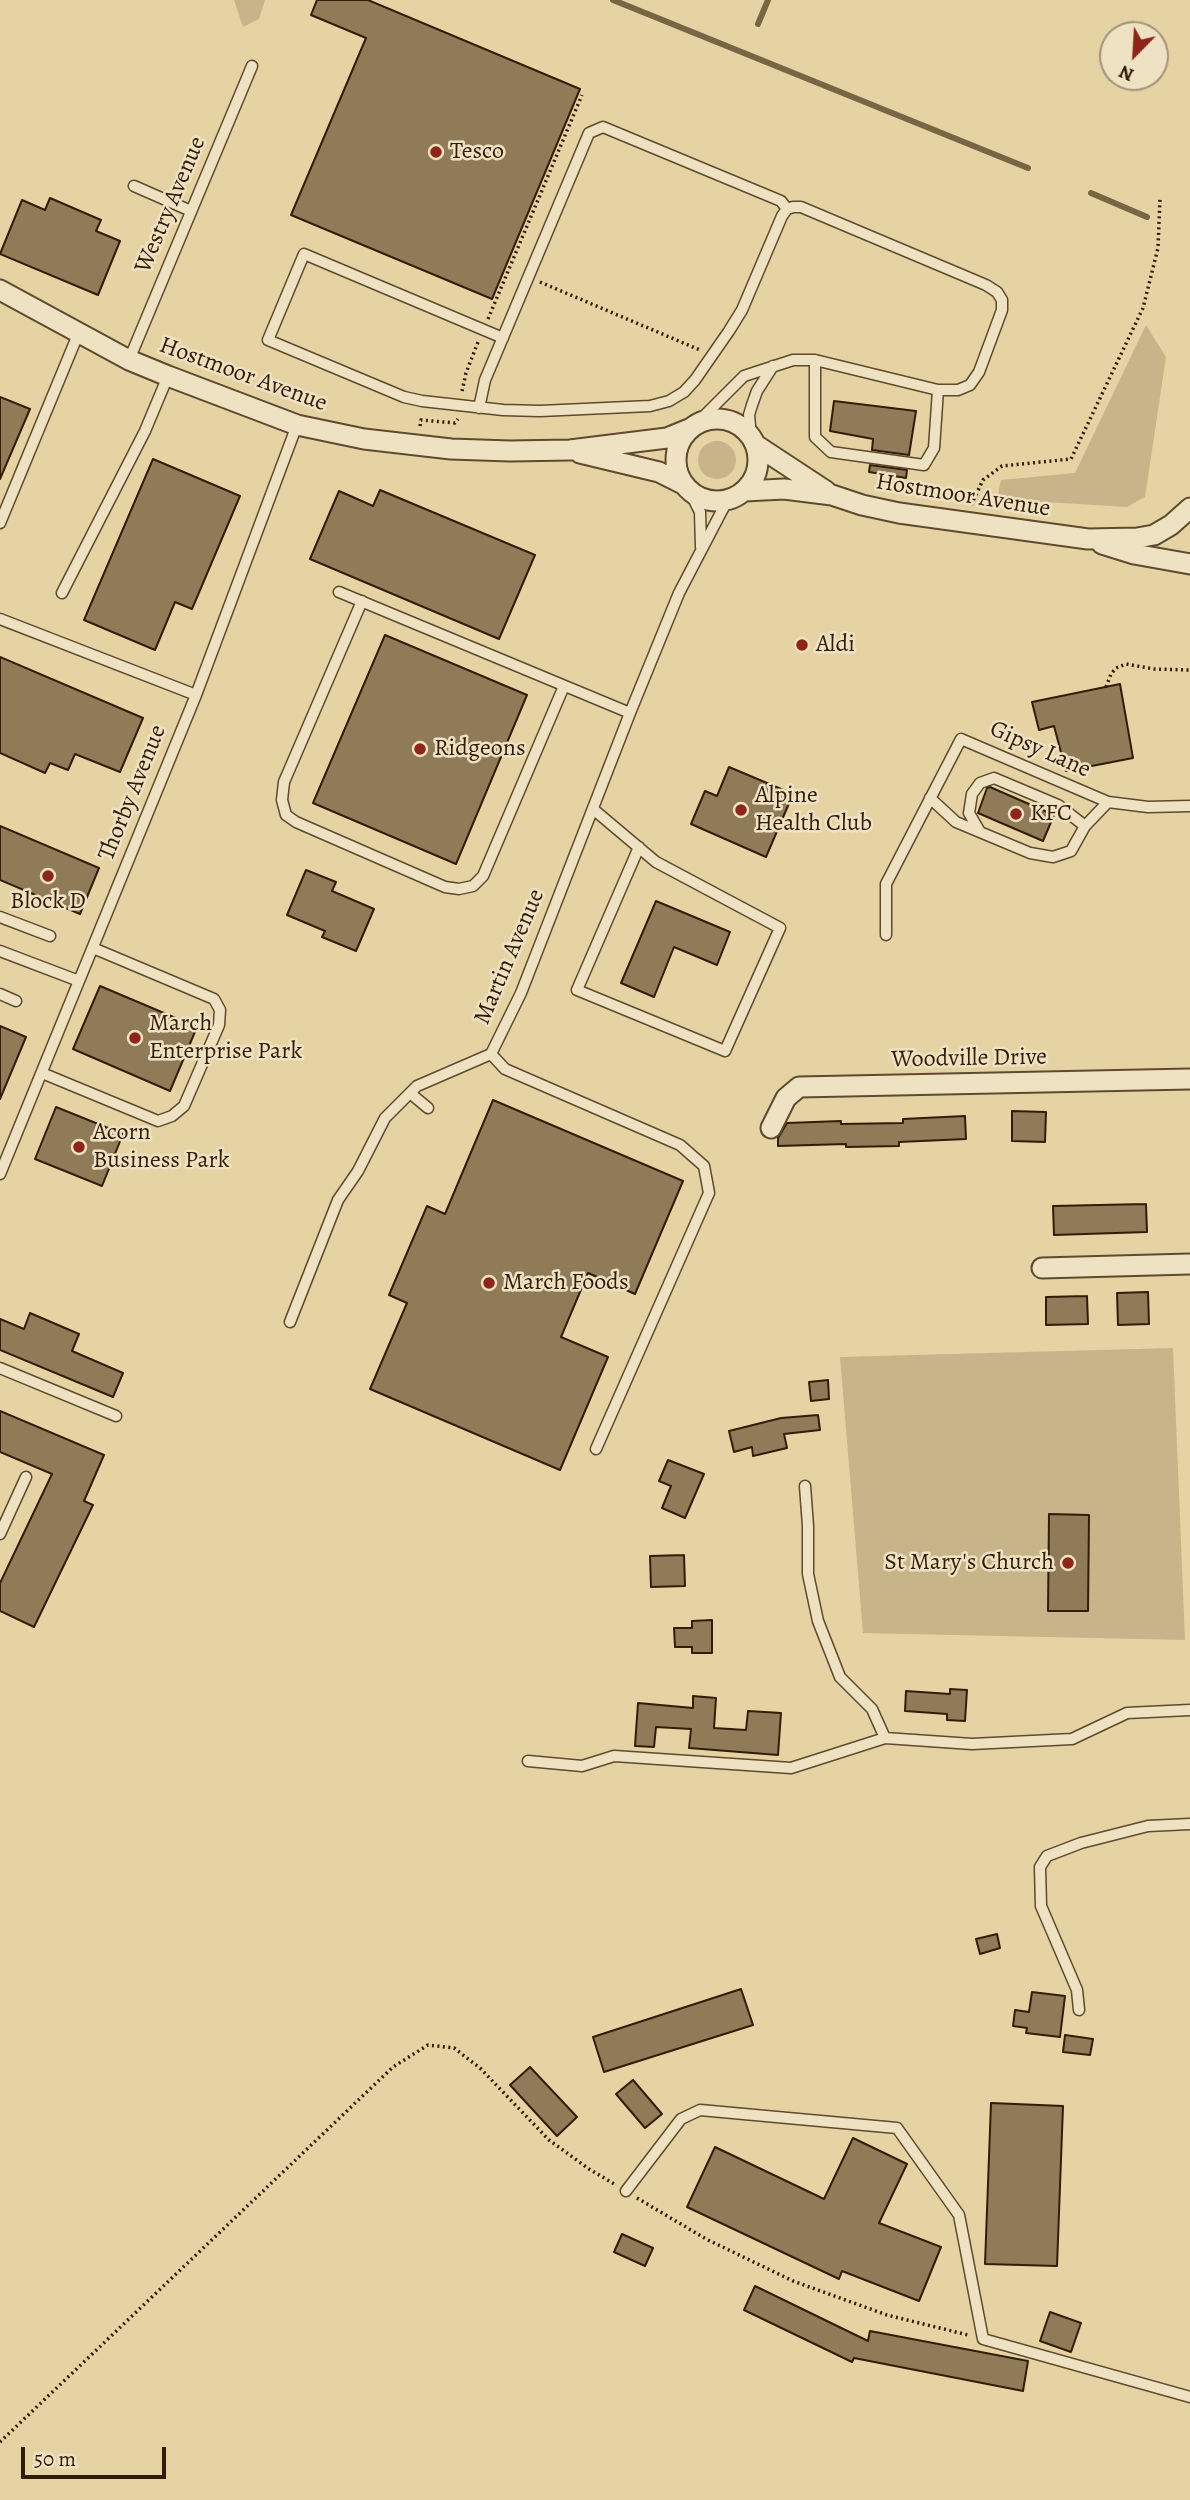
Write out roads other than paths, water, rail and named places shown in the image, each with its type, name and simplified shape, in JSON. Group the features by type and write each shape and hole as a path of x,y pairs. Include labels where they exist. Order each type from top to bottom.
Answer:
{"street":[{"name":"Hostmoor Avenue","path":"0,290 129,360 168,376 297,425 364,439 451,449 570,450 667,438 693,426"},
{"path":"721,419 732,422 753,441 758,465 751,484 736,496 707,501 686,488 678,476 678,446 693,426 721,419"},
{"name":"Hostmoor Avenue","path":"753,441 832,495"},
{"name":"Hostmoor Avenue","path":"570,450 659,472 686,488"},
{"name":"Hostmoor Avenue","path":"736,496 784,489 832,495 899,513 1088,539 1154,535 1171,526 1190,508"},
{"name":"Hostmoor Avenue","path":"1088,539 1134,554 1190,564"},
{"name":"Woodville Drive","path":"771,1128 786,1098 799,1087 1190,1079"},
{"path":"1042,1268 1190,1264"}],"lane":[{"name":"Westry Avenue","path":"129,360 252,66"},
{"path":"480,408 485,380 589,132 603,127 781,201 787,209"},
{"path":"134,187 191,211"},
{"path":"693,426 744,376 793,360 815,360 938,390 958,390 970,385 979,372 1002,310 1002,300 997,292 801,207 787,209"},
{"path":"503,338 304,254 268,340 404,397 459,406 540,411 650,406 669,401 684,392 711,358 742,310 787,209"},
{"path":"0,523 79,332"},
{"path":"815,360 815,437 831,452 924,465 934,448 938,390"},
{"path":"753,441 749,415 757,391 773,365"},
{"path":"62,593 145,431 168,376"},
{"name":"Thorby Avenue","path":"0,1174 196,695 297,425"},
{"name":"Martin Avenue","path":"686,488 700,512 701,551"},
{"name":"Martin Avenue","path":"290,1322 338,1200 358,1171 385,1118 418,1086 491,1054 521,993 630,713 680,593 701,551 736,496"},
{"path":"339,592 630,713"},
{"path":"362,601 284,782 282,800 286,815 296,822 446,887 458,889 473,886 483,876 564,686"},
{"path":"0,619 196,695"},
{"name":"Gipsy Lane","path":"886,934 886,884 961,739 1108,802 1149,807 1190,806"},
{"path":"980,832 969,813 972,794 980,783 995,778 1058,804 1085,826"},
{"path":"930,798 956,822 1030,853 1053,857 1071,851 1085,826 1108,802"},
{"path":"593,808 639,847 656,862 780,928 725,1051 577,990 639,847"},
{"path":"0,917 50,936"},
{"path":"42,1073 158,1121 172,1116 184,1106 219,1025 219,1010 214,999 93,948"},
{"path":"0,951 79,981"},
{"path":"0,994 16,1001"},
{"path":"491,1054 505,1069 680,1145 704,1166 709,1193 596,1449"},
{"path":"410,1093 428,1108"},
{"path":"0,1367 116,1416"},
{"path":"0,1534 26,1477"},
{"path":"804,1486 808,1574 818,1621 839,1677 872,1709 885,1738"},
{"path":"528,1761 582,1766 614,1756 790,1768 885,1738 972,1744 1072,1739 1127,1713 1190,1710"},
{"path":"1080,2010 1077,1990 1041,1906 1040,1867 1047,1856 1081,1843 1148,1826 1190,1824"},
{"path":"626,2191 681,2119 700,2110 897,2127 959,2215 982,2339 1190,2397"}],"waterway":[{"path":"613,0 1028,168"},
{"path":"758,24 768,0"},
{"path":"1091,193 1147,217"}],"place":[{"name":"Tesco","path":"436,152"},
{"name":"Aldi","path":"802,645"},
{"name":"Ridgeons","path":"420,749"},
{"name":"Alpine Health Club","path":"741,810"},
{"name":"KFC","path":"1016,814"},
{"name":"Block D","path":"48,876"},
{"name":"March Enterprise Park","path":"135,1038"},
{"name":"Acorn Business Park","path":"79,1147"},
{"name":"March Foods","path":"489,1283"},
{"name":"St Mary's Church","path":"1068,1563"}]}
